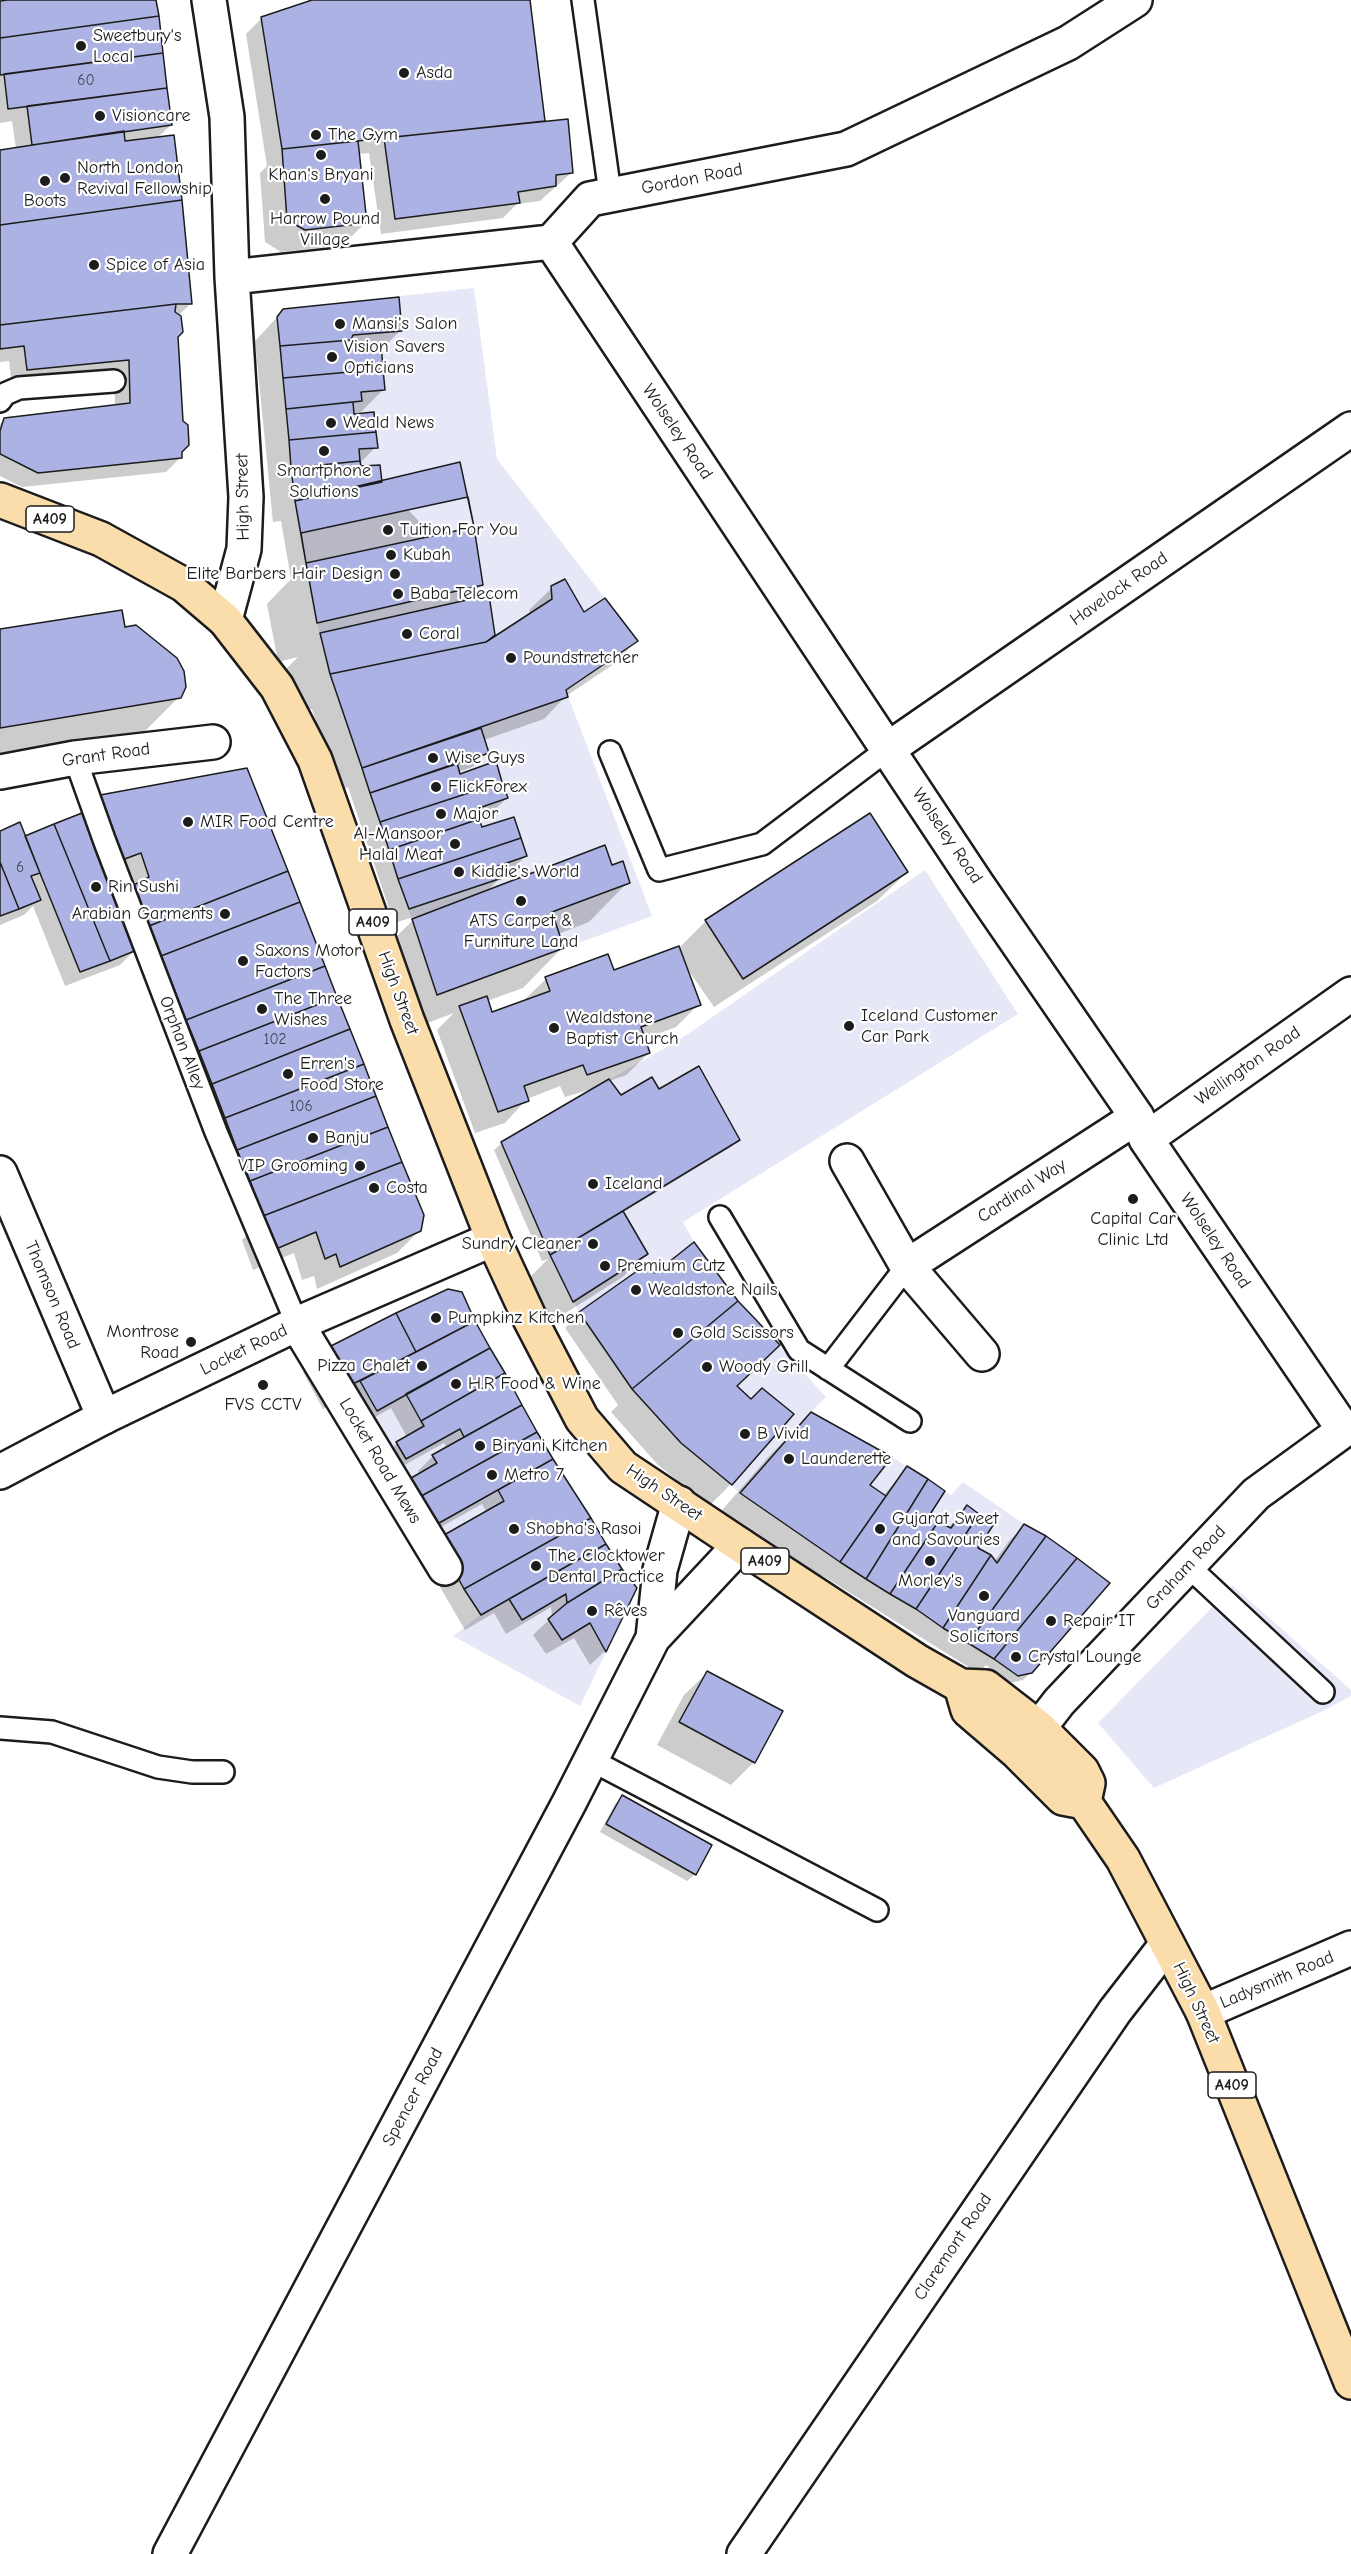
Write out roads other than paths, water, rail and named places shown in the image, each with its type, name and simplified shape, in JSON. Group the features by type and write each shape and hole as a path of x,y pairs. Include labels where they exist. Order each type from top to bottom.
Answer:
{"main road":[{"name":"A409","path":"0,500 101,538 127,551 184,585 225,620"},
{"name":"High Street","path":"225,620 277,687 315,760 407,1020 493,1239 530,1319 582,1419 623,1467 740,1545 917,1661 961,1686 986,1687 1039,1728 1086,1778 1088,1789 1084,1802 1124,1859 1203,2012 1351,2382"},
{"path":"961,1686 968,1710 1017,1752 1063,1798 1084,1802"}],"street":[{"name":"High Street","path":"209,0 227,117 232,277 246,496 244,549 225,620"},
{"name":"Gordon Road","path":"590,199 846,149 1068,44 1135,0"},
{"path":"232,277 551,242 590,199"},
{"name":"Wolseley Road","path":"551,242 1141,1128 1348,1429"},
{"name":"Havelock Road","path":"888,748 1351,429"},
{"name":"Grant Road","path":"0,772 75,758 213,742"},
{"name":"Wellington Road","path":"1141,1128 1281,1042 1351,994"},
{"name":"Cardinal Way","path":"907,1266 1141,1128"},
{"path":"847,1161 907,1266 982,1354"},
{"name":"Thomson Road","path":"0,1173 104,1417"},
{"name":"Locket Road","path":"0,1472 104,1417 297,1324 493,1239"},
{"name":"Locket Road Mews","path":"297,1324 445,1568"},
{"name":"Graham Road","path":"1039,1728 1059,1702 1256,1494 1348,1429"},
{"name":"Spencer Road","path":"653,1638 660,1570 679,1503"},
{"name":"Spencer Road","path":"170,2554 591,1760 653,1638 740,1545"},
{"name":"Claremont Road","path":"744,2554 1115,2011 1167,1944"},
{"name":"Ladysmith Road","path":"1203,2012 1351,1948"}],"lane":[{"path":"582,0 609,186 590,199"},
{"path":"0,401 5,394 19,388 114,381"},
{"path":"610,753 659,870 762,844 888,748"},
{"name":"Orphan Alley","path":"75,758 216,1132 297,1324"},
{"path":"720,1217 799,1350 910,1421"},
{"path":"828,1369 907,1266"},
{"path":"1188,1566 1323,1692"},
{"path":"0,1728 52,1732 158,1767 192,1772 223,1772"},
{"path":"591,1760 878,1910"}],"place":[{"name":"Sweetbury's Local","path":"81,46"},
{"name":"Asda","path":"404,73"},
{"name":"Visioncare","path":"100,116"},
{"name":"The Gym","path":"316,135"},
{"name":"Khan's Bryani","path":"321,155"},
{"name":"North London Revival Fellowship","path":"65,178"},
{"name":"Boots","path":"45,181"},
{"name":"Harrow Pound Village","path":"325,199"},
{"name":"Spice of Asia","path":"94,265"},
{"name":"Mansi's Salon","path":"340,324"},
{"name":"Vision Savers Opticians","path":"332,357"},
{"name":"Weald News","path":"331,423"},
{"name":"Smartphone Solutions","path":"324,451"},
{"name":"Tuition For You","path":"388,530"},
{"name":"Kubah","path":"391,555"},
{"name":"Elite Barbers Hair Design","path":"395,574"},
{"name":"Baba Telecom","path":"398,594"},
{"name":"Coral","path":"407,634"},
{"name":"Poundstretcher","path":"511,658"},
{"name":"Wise Guys","path":"433,758"},
{"name":"FlickForex","path":"436,787"},
{"name":"Major","path":"441,814"},
{"name":"MIR Food Centre","path":"188,822"},
{"name":"Al-Mansoor Halal Meat","path":"455,844"},
{"name":"Kiddie's World","path":"459,872"},
{"name":"Rin Sushi","path":"96,887"},
{"name":"ATS Carpet & Furniture Land","path":"521,901"},
{"name":"Arabian Garments","path":"225,914"},
{"name":"Saxons Motor Factors","path":"243,961"},
{"name":"The Three Wishes","path":"262,1009"},
{"name":"Iceland Customer Car Park","path":"849,1026"},
{"name":"Wealdstone Baptist Church","path":"554,1028"},
{"name":"Erren's Food Store","path":"288,1074"},
{"name":"Banju","path":"313,1138"},
{"name":"VIP Grooming","path":"360,1166"},
{"name":"Iceland","path":"593,1184"},
{"name":"Costa","path":"374,1188"},
{"name":"Capital Car Clinic Ltd","path":"1133,1199"},
{"name":"Sundry Cleaner","path":"593,1244"},
{"name":"Premium Cutz","path":"605,1266"},
{"name":"Wealdstone Nails","path":"636,1290"},
{"name":"Pumpkinz Kitchen","path":"436,1318"},
{"name":"Gold Scissors","path":"678,1333"},
{"name":"Montrose Road","path":"191,1342"},
{"name":"Pizza Chalet","path":"422,1366"},
{"name":"Woody Grill","path":"707,1367"},
{"name":"H.R Food & Wine","path":"456,1384"},
{"name":"FVS CCTV","path":"263,1385"},
{"name":"B Vivid","path":"745,1434"},
{"name":"Biryani Kitchen","path":"480,1446"},
{"name":"Launderette","path":"789,1459"},
{"name":"Metro 7","path":"492,1475"},
{"name":"Shobha's Rasoi","path":"514,1529"},
{"name":"Gujarat Sweet and Savouries","path":"880,1529"},
{"name":"Morley's","path":"930,1561"},
{"name":"The Clocktower Dental Practice","path":"536,1566"},
{"name":"Vanguard Solicitors","path":"984,1596"},
{"name":"Rêves","path":"592,1611"},
{"name":"Repair IT","path":"1051,1621"},
{"name":"Crystal Lounge","path":"1016,1657"}]}
